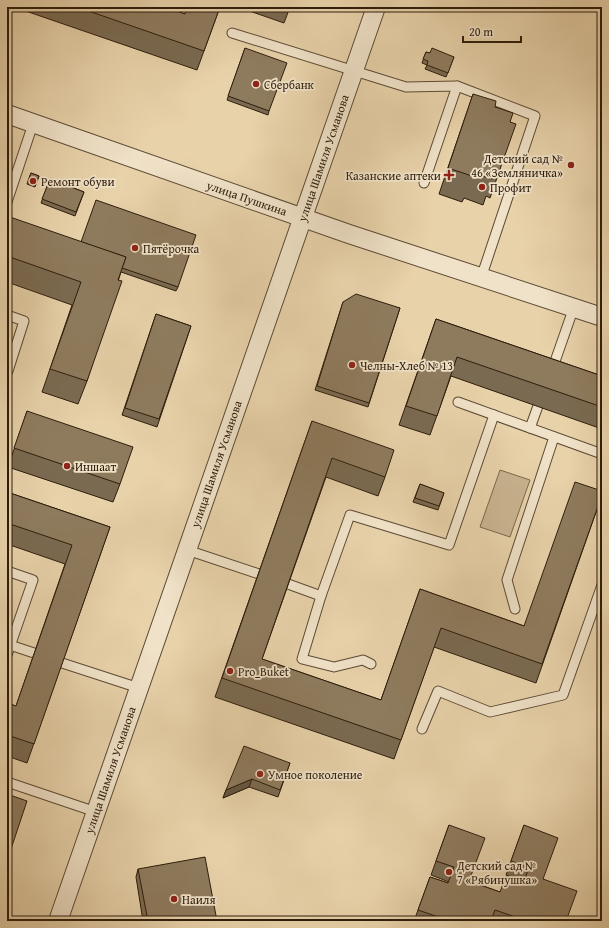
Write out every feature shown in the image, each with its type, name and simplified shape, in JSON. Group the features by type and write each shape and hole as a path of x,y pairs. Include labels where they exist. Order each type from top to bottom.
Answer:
{"street":[{"name":"улица Шамиля Усманова","path":"58,921 376,7"},
{"name":"улица Пушкина","path":"7,114 302,217 481,278 602,317"}],"lane":[{"path":"232,32 406,87 456,86 535,116 481,278"},
{"path":"424,183 456,86"},
{"path":"7,202 33,124"},
{"path":"548,379 574,307"},
{"path":"7,315 24,321 8,370"},
{"path":"458,402 602,454"},
{"path":"530,428 538,406"},
{"path":"371,664 363,660 334,667 302,659 321,596 350,515 450,545 494,415"},
{"path":"515,609 507,580 554,437"},
{"path":"187,550 259,574"},
{"path":"7,571 32,580 7,655"},
{"path":"288,584 321,596"},
{"path":"422,729 438,691 490,712 563,695 602,585"},
{"path":"10,645 34,653"},
{"path":"62,663 139,688"},
{"path":"7,782 96,812"}],"shaded area":[{"path":"500,470 530,480 510,537 480,527"}],"building":[{"path":"77,7 166,7 185,14 187,7 220,7 204,51"},
{"name":"Сбербанк","path":"245,48 287,63 269,111 228,96"},
{"path":"432,48 454,57 448,73 427,65 428,61 423,59 426,52 430,53"},
{"path":"473,94 496,101 495,107 513,113 510,122 516,124 499,172 495,171 492,179 473,173 472,176 448,168"},
{"path":"31,173 39,176 36,183 28,181"},
{"path":"50,179 84,192 76,212 42,199"},
{"name":"Пятёрочка","path":"96,200 196,235 178,287 122,268 126,257 81,242"},
{"path":"7,216 126,257 118,280 122,281 87,381 50,369 81,282 7,256"},
{"name":"Челны-Хлеб № 13","path":"356,294 400,308 369,403 317,386 343,302"},
{"path":"156,314 191,326 159,419 125,408"},
{"path":"436,319 602,376 602,407 457,357 437,416 406,406"},
{"path":"27,411 133,447 120,484 14,448"},
{"path":"312,421 394,450 385,477 332,458 262,659 381,700 420,589 524,626 575,482 602,491 602,495 542,664 441,628 401,740 222,678"},
{"path":"420,484 444,493 439,506 415,498"},
{"path":"7,492 110,527 34,744 7,735 7,703 16,706 72,545 7,523"},
{"name":"Умное поколение","path":"244,746 290,763 280,790 252,779 226,790"},
{"path":"7,794 27,801 7,861"},
{"path":"449,825 485,838 469,881 500,892 506,876 524,882 529,867 511,861 524,825 558,838 543,879 577,891 566,921 527,921 495,910 491,921 450,921 418,910 430,877 448,883 454,867 436,861"},
{"name":"Наиля","path":"205,857 217,921 148,921 138,869"}],"place":[{"name":"Сбербанк","path":"256,84"},
{"name":"Детский сад № 46 «Земляничка»","path":"571,165"},
{"name":"Казанские аптеки","path":"449,175"},
{"name":"Ремонт обуви","path":"33,181"},
{"name":"Профит","path":"482,187"},
{"name":"Пятёрочка","path":"135,248"},
{"name":"Челны-Хлеб № 13","path":"352,365"},
{"name":"Иншаат","path":"67,466"},
{"name":"Pro_Buket","path":"230,671"},
{"name":"Умное поколение","path":"260,774"},
{"name":"Детский сад № 7 «Рябинушка»","path":"449,872"},
{"name":"Наиля","path":"174,899"}]}
